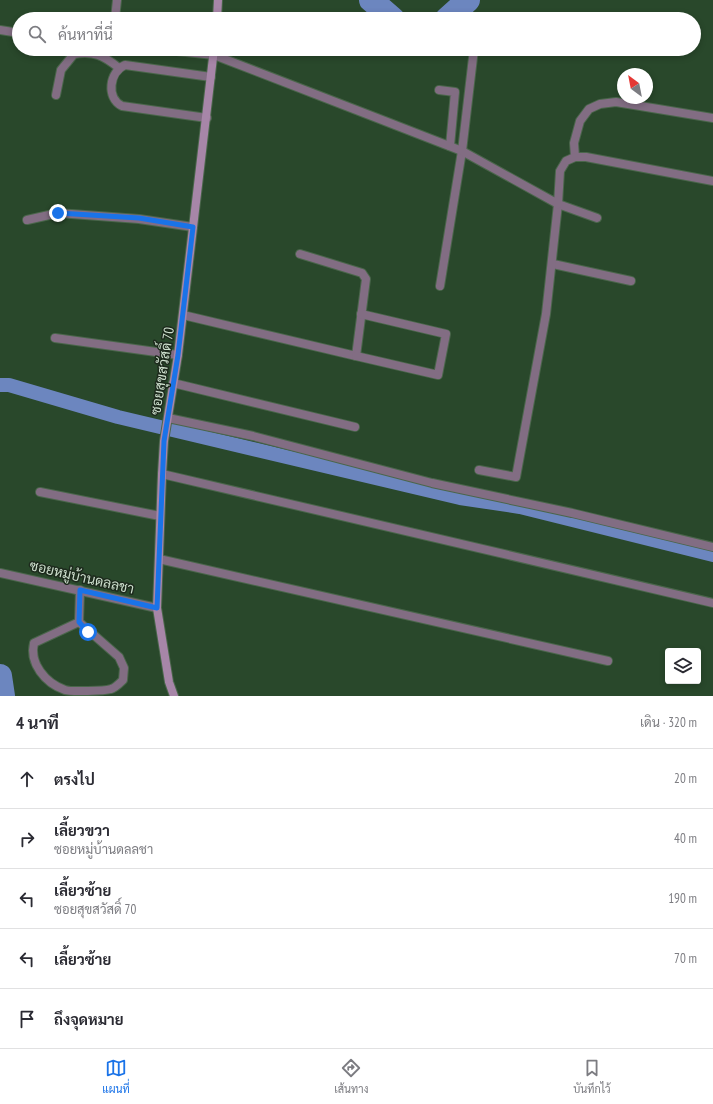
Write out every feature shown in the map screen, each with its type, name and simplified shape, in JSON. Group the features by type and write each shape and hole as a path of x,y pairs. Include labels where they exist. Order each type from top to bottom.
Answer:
{"street":[{"path":"116,12 117,0"},
{"path":"217,12 218,0"},
{"path":"0,30 12,32"},
{"path":"56,95 62,70 73,56"},
{"path":"102,56 119,68"},
{"name":"ซอยสุขสวัสดิ์ 70","path":"175,696 169,682 157,608 162,474 164,441 178,355 214,56"},
{"path":"224,56 462,151 558,204 596,218"},
{"path":"440,286 462,151 473,56"},
{"path":"206,118 122,106 116,103 111,84 119,68 125,65 211,77"},
{"path":"439,90 455,92 450,146"},
{"path":"575,157 574,143 580,121 589,109 600,104 616,102 713,118"},
{"path":"479,470 516,477 546,314 553,264 560,171 566,160 575,157 586,157 713,181"},
{"path":"27,220 58,213 139,218 193,227"},
{"path":"300,254 362,273 366,280 356,356"},
{"path":"553,264 631,281"},
{"path":"183,315 438,374 446,334 361,314"},
{"path":"55,338 178,355"},
{"path":"173,383 355,427"},
{"path":"167,420 253,436 432,484 572,513 713,547"},
{"path":"162,474 713,603"},
{"path":"40,492 160,516"},
{"path":"159,559 608,662"},
{"name":"ซอยหมู่บ้านดลลชา","path":"0,573 15,575 157,608"},
{"path":"79,622 80,590"},
{"path":"79,622 120,657 124,668 123,680 112,689 66,690 50,681 36,666 32,652 34,643 79,622"}],"waterway":[{"path":"371,0 385,12"},
{"path":"455,12 468,0"},
{"path":"0,385 9,385 118,417 460,498 520,507 713,555"},
{"path":"0,676 3,696"}],"route":[{"path":"58,213 139,218 193,227 178,355 164,441 157,608 80,590 79,622 88,632"}]}
